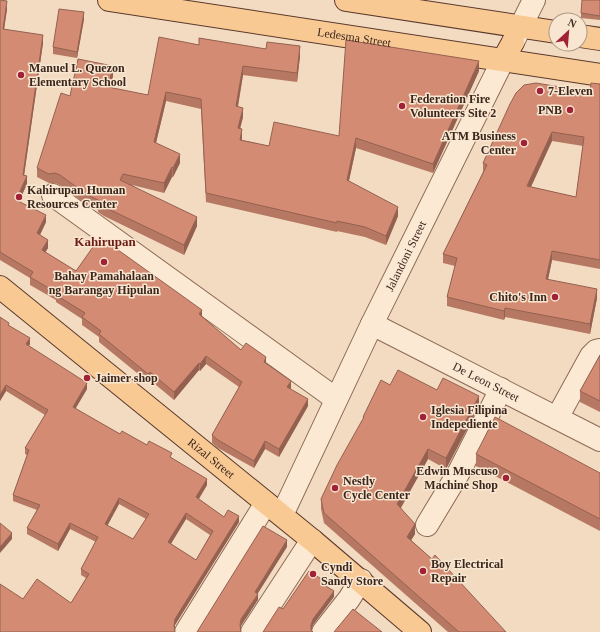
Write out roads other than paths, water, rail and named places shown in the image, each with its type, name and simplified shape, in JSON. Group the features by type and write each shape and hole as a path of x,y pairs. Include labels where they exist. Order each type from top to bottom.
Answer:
{"main road":[{"name":"Ledesma Street","path":"109,0 512,43 548,34"},
{"name":"Ledesma Street","path":"346,0 512,43 600,75"},
{"path":"588,37 600,39"},
{"name":"Rizal Street","path":"0,287 361,580 420,632"}],"street":[{"name":"Jalandoni Street","path":"186,632 274,509 336,399 534,0"},
{"path":"53,195 336,399"},
{"name":"De Leon Street","path":"372,324 600,440"},
{"path":"557,418 591,356 596,351 600,350"},
{"path":"427,525 459,472 501,389"},
{"path":"252,632 312,540"},
{"path":"323,632 349,599 361,580"}],"place":[{"name":"Manuel L. Quezon Elementary School","path":"21,75"},
{"name":"7-Eleven","path":"540,91"},
{"name":"Federation Fire Volunteers Site 2","path":"402,106"},
{"name":"PNB","path":"570,110"},
{"name":"ATM Business Center","path":"524,143"},
{"name":"Kahirupan Human Resources Center","path":"19,197"},
{"name":"Bahay Pamahalaan ng Barangay Hipulan","path":"104,262"},
{"name":"Chito's Inn","path":"555,297"},
{"name":"Jaimer shop","path":"87,378"},
{"name":"Iglesia Filipina Indepediente","path":"423,417"},
{"name":"Edwin Muscuso Machine Shop","path":"506,478"},
{"name":"Nestly Cycle Center","path":"335,488"},
{"name":"Boy Electrical Repair","path":"423,571"},
{"name":"Cyndi Sandy Store","path":"313,574"}],"district":[{"name":"Kahirupan","path":"105,241"}]}
